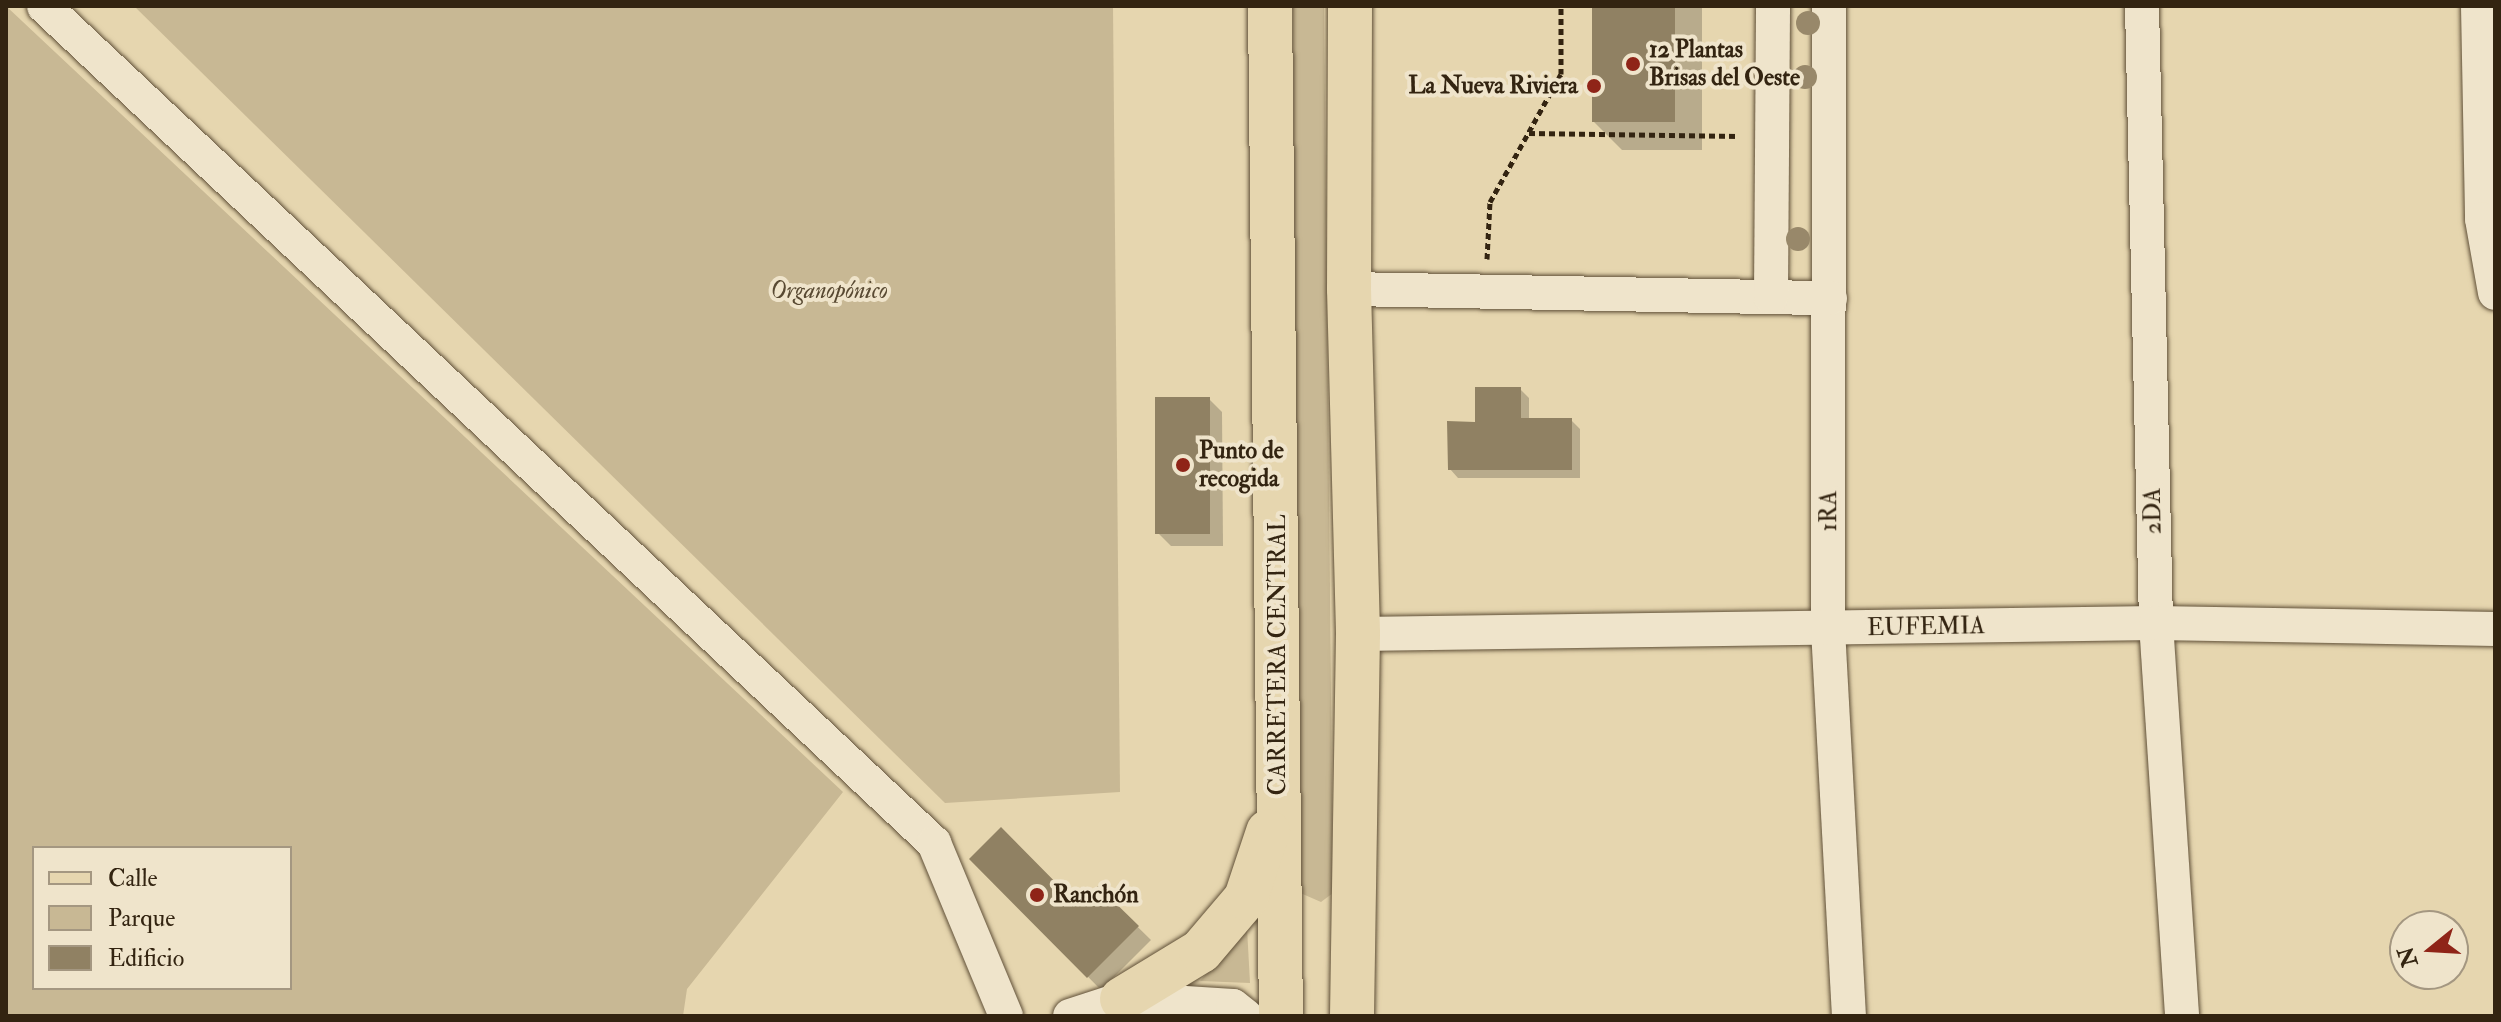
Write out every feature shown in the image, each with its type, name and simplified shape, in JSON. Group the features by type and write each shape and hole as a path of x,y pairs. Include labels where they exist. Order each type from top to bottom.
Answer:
{"main road":[{"name":"CARRETERA CENTRAL","path":"1270,6 1281,1016"},
{"path":"1350,6 1349,289 1358,634 1352,1016"},
{"path":"1122,999 1201,951 1246,898 1279,799"}],"street":[{"path":"44,6 934,843 1006,1016"},
{"path":"1771,297 1773,6"},
{"name":"1RA","path":"1829,6 1828,629 1849,1016"},
{"name":"2DA","path":"2142,6 2156,623 2182,1016"},
{"path":"2478,6 2482,219 2495,293"},
{"path":"1349,289 1830,298"},
{"name":"EUFEMIA","path":"1358,634 2156,623 2495,629"},
{"path":"1070,1016 1122,999 1233,1006 1246,1016"}],"path":[{"path":"1486,292 1490,202 1561,74 1561,6"},
{"path":"1528,133 1772,136"}],"green space":[{"path":"6,6 843,792 687,989 683,1016 6,1016"},
{"name":"Organopónico","path":"134,6 1113,6 1120,792 945,803"},
{"path":"1293,6 1324,6 1333,893 1321,902 1298,892"},
{"path":"1247,928 1250,983 1200,981"}],"building":[{"name":"12 Plantas Brisas del Oeste","path":"1592,6 1675,6 1675,122 1592,122"},
{"path":"1475,387 1521,387 1521,418 1572,418 1572,470 1448,470 1447,421 1475,422"},
{"name":"Punto de recogida","path":"1155,397 1210,397 1210,534 1155,534"},
{"name":"Ranchón","path":"1001,827 1078,905 1098,886 1139,926 1087,978 969,859"}],"place":[{"name":"12 Plantas Brisas del Oeste","path":"1633,64"},
{"name":"La Nueva Riviera","path":"1594,86"},
{"name":"Punto de recogida","path":"1183,465"},
{"name":"Ranchón","path":"1037,895"}]}
